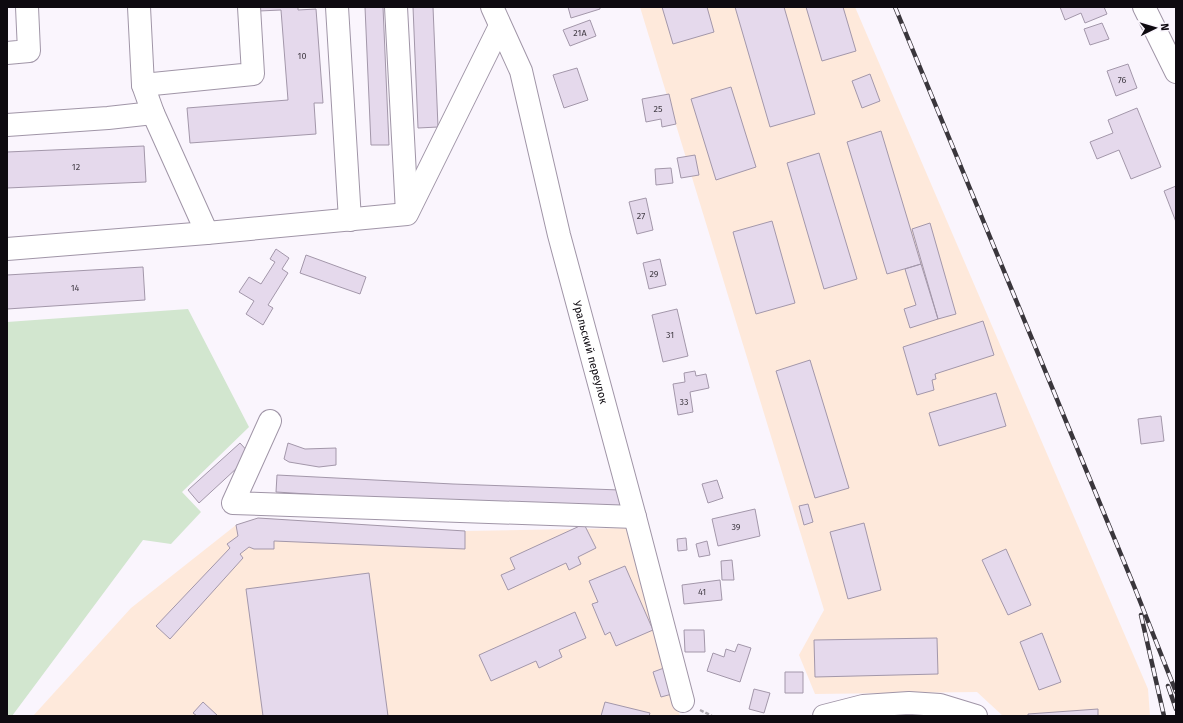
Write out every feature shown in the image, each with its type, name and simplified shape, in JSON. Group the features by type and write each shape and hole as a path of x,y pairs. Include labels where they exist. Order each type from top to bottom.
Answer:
{"street":[{"path":"7,53 29,51 27,7"},
{"path":"138,7 143,85 153,113 207,233"},
{"path":"143,85 252,74 249,7"},
{"path":"338,7 350,220"},
{"path":"396,7 407,214"},
{"path":"1144,7 1176,72"},
{"path":"407,214 496,16"},
{"name":"Уральский переулок","path":"496,16 521,71 559,235 636,517 683,701"},
{"path":"7,125 108,118 153,113"},
{"path":"7,249 207,233 407,214"},
{"path":"270,421 233,503 636,517"},
{"path":"824,716 863,706 909,703 940,705 976,716"}],"shaded area":[{"path":"640,7 855,7 1148,689 1150,716 1003,716 977,692 815,694 799,655 824,610"},
{"path":"258,518 465,531 627,528 680,716 33,716 131,608 236,525"}],"green space":[{"path":"188,309 249,427 182,492 201,512 171,544 143,540 12,716 7,716 7,322"}],"building":[{"path":"258,7 298,7 298,10 316,9 323,103 314,103 316,134 190,143 187,108 288,100 281,10 259,11"},
{"path":"365,7 383,7 389,145 371,145"},
{"path":"413,7 433,7 438,127 418,128"},
{"path":"568,7 600,7 600,9 571,18"},
{"path":"662,7 707,7 714,32 673,44"},
{"path":"735,7 784,7 815,114 770,127"},
{"path":"806,7 843,7 856,51 822,61"},
{"path":"1060,7 1104,7 1107,14 1085,23 1081,13 1065,20"},
{"path":"590,20 596,36 570,46 563,30"},
{"path":"1102,23 1109,39 1090,45 1084,29"},
{"path":"1128,64 1137,88 1116,96 1107,71"},
{"path":"577,68 588,100 564,108 553,75"},
{"path":"870,74 880,101 862,108 852,81"},
{"path":"731,87 756,167 716,180 691,99"},
{"path":"669,94 676,124 662,127 661,119 646,122 642,99"},
{"path":"1137,108 1161,167 1131,179 1119,150 1097,159 1090,142 1113,133 1108,120"},
{"path":"881,131 921,264 887,274 847,142"},
{"path":"144,146 146,182 7,188 7,152"},
{"path":"819,153 857,279 824,289 787,163"},
{"path":"695,155 699,175 681,178 677,158"},
{"path":"671,168 673,183 656,185 655,169"},
{"path":"1176,186 1176,222 1164,191"},
{"path":"646,198 653,230 637,234 629,202"},
{"path":"772,221 795,303 756,314 733,232"},
{"path":"930,223 956,314 938,319 912,229"},
{"path":"276,249 289,258 282,269 288,273 268,305 273,308 263,325 246,314 254,301 239,292 249,277 261,284 275,262 270,259"},
{"path":"306,255 366,277 360,294 300,273"},
{"path":"660,259 666,285 649,289 643,263"},
{"path":"921,264 938,319 910,328 904,309 916,305 905,269"},
{"path":"143,267 145,300 7,309 7,275"},
{"path":"677,309 688,356 663,362 652,315"},
{"path":"983,321 994,355 935,374 936,379 932,380 934,390 917,395 903,347"},
{"path":"810,360 849,488 815,498 776,371"},
{"path":"695,371 696,376 706,374 709,388 690,392 693,412 678,415 673,384 685,382 684,373"},
{"path":"996,393 1006,426 939,446 929,413"},
{"path":"1161,416 1164,441 1141,444 1138,419"},
{"path":"240,443 251,455 199,503 188,490"},
{"path":"288,443 305,449 336,448 336,465 319,467 289,462 284,459"},
{"path":"277,475 453,484 620,490 624,506 451,503 276,492"},
{"path":"717,480 723,498 708,503 702,484"},
{"path":"808,504 813,522 804,525 799,506"},
{"path":"755,509 760,536 718,546 712,519"},
{"path":"258,518 465,531 465,549 274,541 274,549 254,549 249,547 240,554 243,558 170,639 156,626 230,548 227,544 238,536 236,525"},
{"path":"864,523 881,590 848,599 830,532"},
{"path":"584,524 596,548 578,557 581,564 569,570 566,563 508,590 501,575 515,569 510,558"},
{"path":"686,538 687,550 678,551 677,539"},
{"path":"707,541 710,555 699,557 696,544"},
{"path":"1006,549 1031,605 1008,615 982,560"},
{"path":"732,560 734,580 722,580 721,561"},
{"path":"625,566 653,630 616,646 610,632 605,635 592,604 598,602 589,581"},
{"path":"369,573 388,716 263,716 246,589"},
{"path":"720,580 722,600 684,604 682,585"},
{"path":"575,612 586,638 559,650 562,657 539,668 536,661 491,681 479,655"},
{"path":"684,630 704,630 705,652 685,652"},
{"path":"1042,633 1061,682 1039,690 1020,642"},
{"path":"937,638 938,674 815,677 814,640"},
{"path":"738,644 751,648 740,682 707,671 713,653 724,657 726,649 735,652"},
{"path":"664,668 672,694 661,697 653,672"},
{"path":"785,672 803,672 803,693 785,693"},
{"path":"754,689 770,693 764,713 749,709"},
{"path":"203,702 218,716 197,716 193,713"},
{"path":"605,702 650,713 649,716 601,716"},
{"path":"1098,709 1098,716 1028,716 1028,714"}],"railway":[{"path":"895,7 1134,586 1176,692"},
{"path":"1141,615 1164,716"},
{"path":"1168,686 1176,709"}]}
